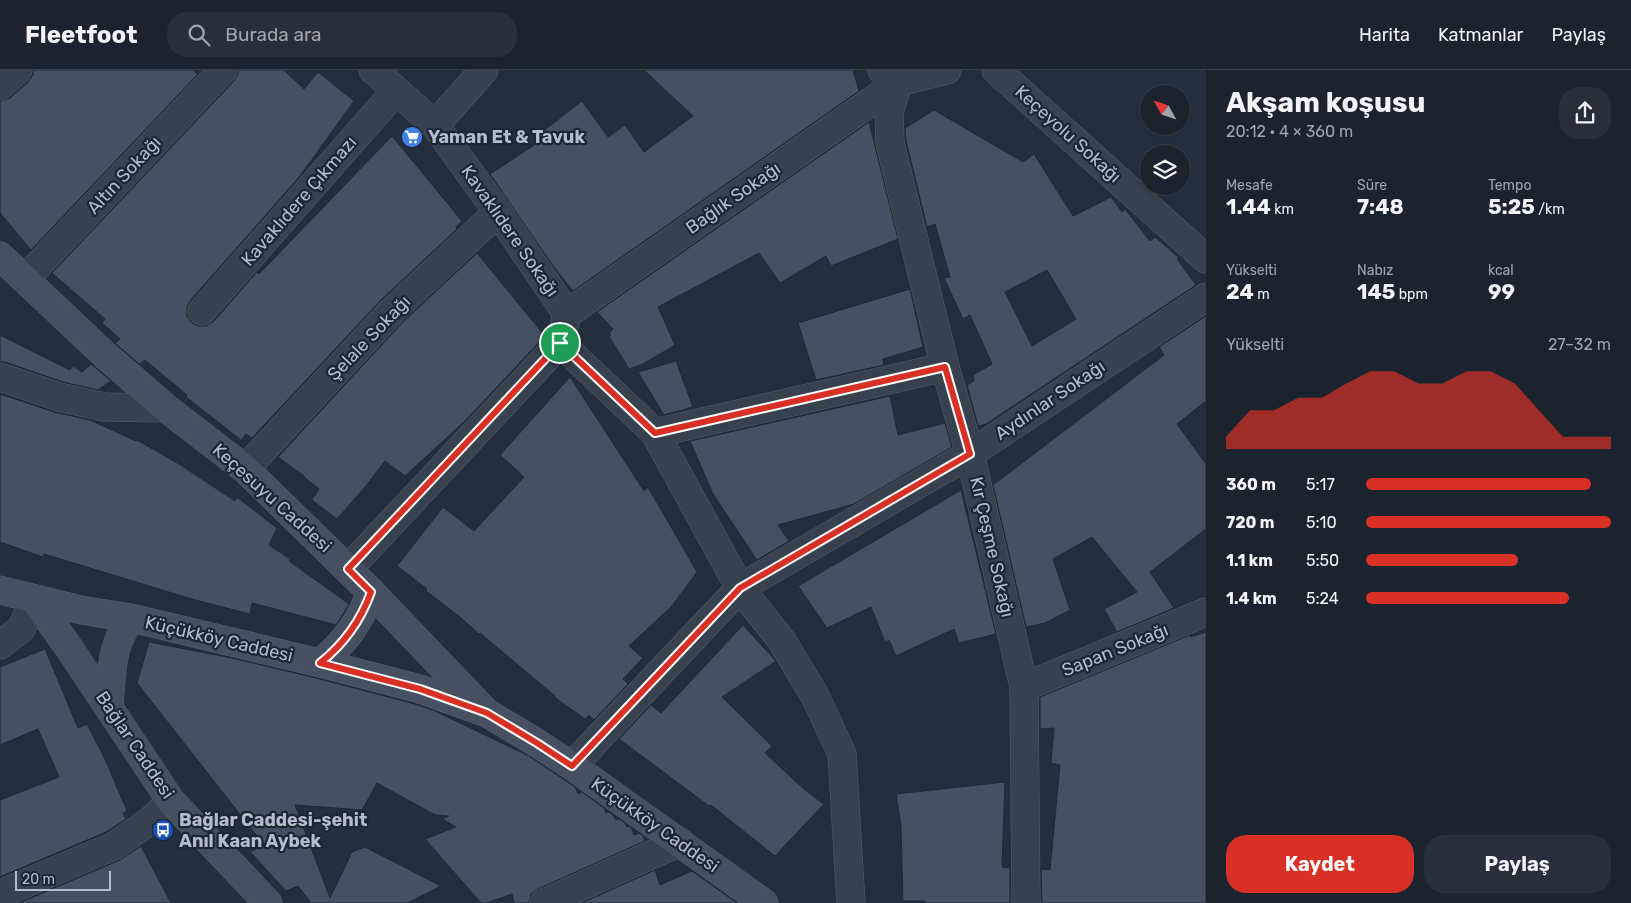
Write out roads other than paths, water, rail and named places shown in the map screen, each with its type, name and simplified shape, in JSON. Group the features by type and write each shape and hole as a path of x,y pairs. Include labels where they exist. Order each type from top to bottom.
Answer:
{"street":[{"path":"0,86 18,70"},
{"name":"Altın Sokağı","path":"25,279 223,70"},
{"name":"Kavaklıdere Sokağı","path":"373,70 435,126 498,212 567,314 560,343"},
{"path":"435,126 484,70"},
{"path":"890,76 947,70"},
{"name":"Keçeyolu Sokağı","path":"996,70 1206,259"},
{"name":"Bağlık Sokağı","path":"567,314 890,76"},
{"name":"Kır Çeşme Sokağı","path":"890,76 890,143 945,367 970,454 1024,687 1026,903"},
{"name":"Kavaklıdere Çıkmazı","path":"202,310 396,91"},
{"name":"Şelale Sokağı","path":"245,469 392,311 498,212"},
{"name":"Keçesuyu Caddesi","path":"0,256 106,356 166,408 245,469 371,592 487,713"},
{"name":"Aydınlar Sokağı","path":"572,766 740,588 970,454 1206,297"},
{"path":"348,569 560,343 655,433 740,588 782,641 815,696 842,754 851,903"},
{"path":"655,433 945,367"},
{"path":"0,377 59,397 104,407 166,408"},
{"name":"Küçükköy Caddesi","path":"0,590 35,600 131,618 320,663 420,689 487,713 572,766 764,903"},
{"path":"320,663 334,652 346,638 365,609 371,592"},
{"path":"0,645 21,629 35,600"},
{"name":"Bağlar Caddesi","path":"35,600 171,801 268,903"},
{"name":"Sapan Sokağı","path":"1024,687 1206,612"},
{"path":"109,707 113,654 122,630 131,618"},
{"path":"0,894 114,846 151,820 171,801"},
{"path":"544,903 680,842"}],"place":[{"name":"Yaman Et & Tavuk","path":"412,137"},
{"name":"Bağlar Caddesi-şehit Anıl Kaan Aybek","path":"163,830"}]}
